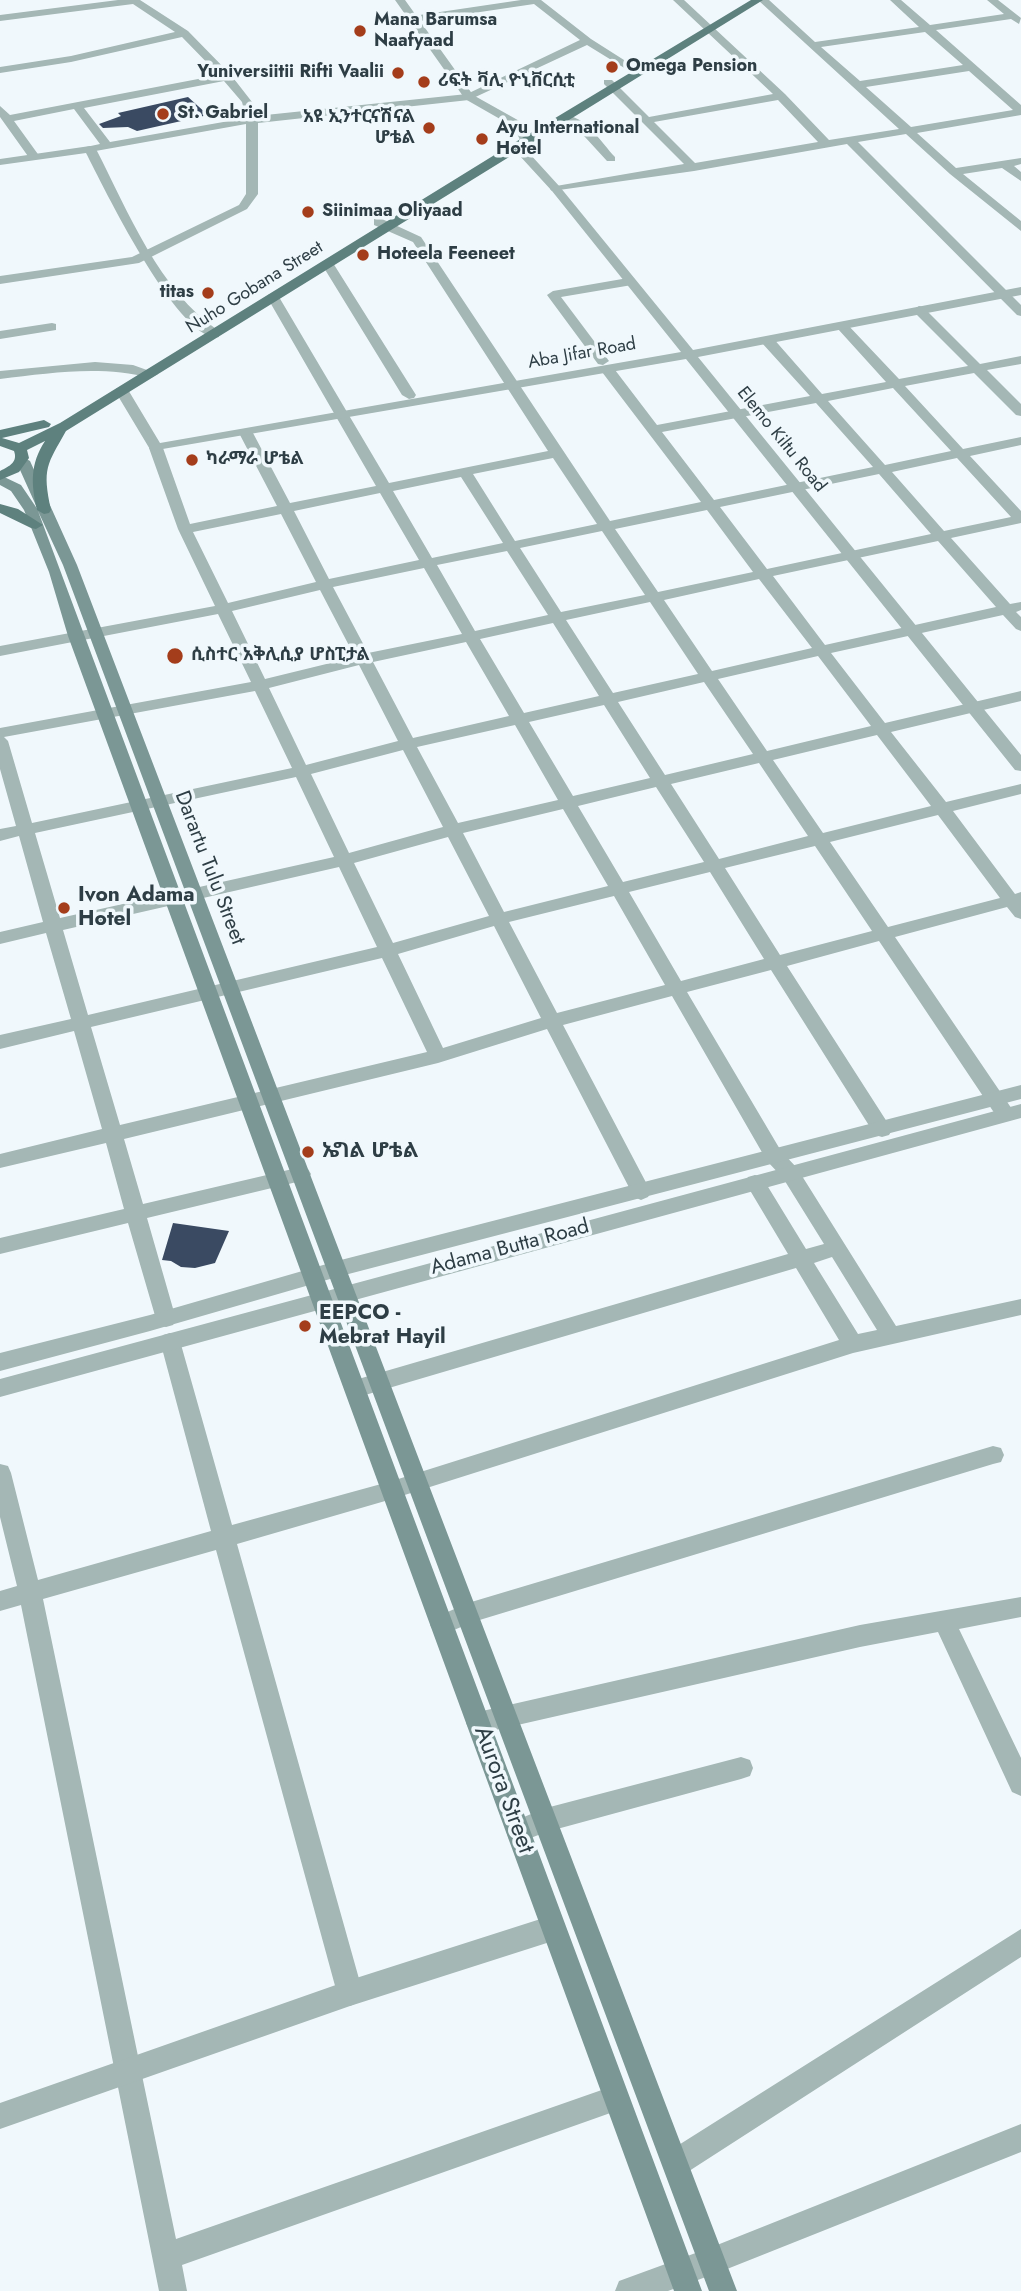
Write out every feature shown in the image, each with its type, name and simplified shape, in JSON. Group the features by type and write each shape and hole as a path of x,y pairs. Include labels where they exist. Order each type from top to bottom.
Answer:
{"main road":[{"name":"Nuho Gobana Street","path":"10,445 65,426 151,373 209,332 706,27 743,0"},
{"name":"Nuho Gobana Street","path":"525,137 565,117 630,68 758,0"},
{"name":"Nuho Gobana Street","path":"10,445 137,369 273,297 383,224"},
{"path":"40,517 37,467 49,444 65,426"},
{"path":"0,477 13,471 10,445"},
{"name":"Darartu Tulu Street","path":"10,445 40,517 76,636 317,1289"},
{"path":"0,477 16,488 40,517"},
{"path":"0,508 40,517"},
{"name":"Darartu Tulu Street","path":"40,517 70,565 346,1293"},
{"name":"Aurora Street","path":"317,1289 685,2281"},
{"name":"Aurora Street","path":"346,1293 723,2291"}],"street":[{"path":"0,18 134,0 184,33 247,102 252,120 252,194 243,207 147,256 116,264 0,280"},
{"path":"400,0 469,97 514,121 525,137"},
{"path":"413,19 535,0 587,41 630,68"},
{"path":"678,0 781,96 827,145"},
{"path":"764,0 954,172 1021,228"},
{"path":"895,0 1021,111"},
{"path":"992,0 1017,19"},
{"path":"813,45 926,28 1017,19"},
{"path":"0,70 71,59 184,33"},
{"path":"0,162 252,120 469,97 587,41"},
{"path":"857,85 972,67"},
{"path":"34,157 4,114 77,106 227,77"},
{"path":"610,84 694,168"},
{"path":"648,120 781,96"},
{"path":"77,106 107,146"},
{"path":"556,189 694,168 1021,111"},
{"path":"565,117 578,123 611,159"},
{"name":"Elemo Kiltu Road","path":"525,137 523,153 556,189 628,282 1021,766"},
{"path":"850,141 1021,312"},
{"path":"90,149 147,256 194,322 209,332"},
{"path":"954,172 1021,161"},
{"path":"1005,164 1021,178"},
{"path":"383,224 417,240 509,382 883,934 1008,1108"},
{"path":"327,263 409,395"},
{"path":"0,1161 438,1056 552,1021 676,988 883,934 1018,904 941,809 553,295 628,282"},
{"name":"Aba Jifar Road","path":"684,351 842,326 1021,284"},
{"name":"Aba Jifar Road","path":"155,444 684,351 999,291 1021,291"},
{"path":"273,297 774,1156 790,1173 891,1335"},
{"path":"919,310 1021,412"},
{"path":"842,326 1021,519"},
{"path":"0,335 52,327"},
{"path":"766,340 941,535 1013,607 1021,626"},
{"path":"653,430 1021,360"},
{"path":"0,375 102,366 151,373"},
{"name":"Aba Jifar Road","path":"155,444 246,433 409,395 509,382"},
{"path":"122,391 155,444 185,529 438,1056"},
{"path":"246,433 641,1192"},
{"path":"0,651 223,608 325,584 1021,441"},
{"path":"185,529 557,453"},
{"path":"464,471 882,1129"},
{"path":"0,733 260,685 364,659 1021,519"},
{"path":"0,835 301,771 519,718 1013,607"},
{"path":"0,938 344,860 568,802 1021,696"},
{"path":"0,741 136,1214 350,1993"},
{"path":"0,1042 388,951 499,919 1021,789"},
{"name":"Adama Butta Road","path":"0,1388 168,1330 317,1289 346,1293 790,1173 1008,1108 1021,1092"},
{"name":"Adama Butta Road","path":"317,1289 337,1269 882,1129 1008,1108"},
{"path":"0,1246 301,1174"},
{"path":"755,1182 853,1344"},
{"path":"355,1389 837,1248"},
{"path":"0,1601 392,1490 853,1344 1021,1307"},
{"name":"Adama Butta Road","path":"0,1362 168,1330"},
{"path":"442,1625 467,1613 993,1455"},
{"path":"0,1473 30,1593 173,2291"},
{"path":"478,1723 860,1636 1021,1607"},
{"path":"944,1621 1021,1784"},
{"path":"518,1831 546,1820 741,1768"},
{"path":"0,2116 350,1993 553,1928 582,1916"},
{"path":"676,2163 1021,1942"},
{"path":"166,2257 616,2098"},
{"path":"629,2291 685,2281 712,2261 1021,2138"}],"building":[{"name":"St. Gabriel","path":"188,97 208,115 137,131 128,127 103,128 99,124 121,116 118,113"},
{"path":"173,1223 229,1231 215,1263 195,1268 181,1267 171,1261 162,1260"}],"place":[{"name":"Mana Barumsa Naafyaad","path":"360,31"},
{"name":"Omega Pension","path":"612,67"},
{"name":"Yuniversiitii Rifti Vaalii","path":"398,73"},
{"name":"ሪፍት ቫሊ ዮኒቨርሲቲ","path":"424,82"},
{"name":"St. Gabriel","path":"163,114"},
{"name":"አዩ ኢንተርናሽናል ሆቴል","path":"429,128"},
{"name":"Ayu International Hotel","path":"482,139"},
{"name":"Siinimaa Oliyaad","path":"308,212"},
{"name":"Hoteela Feeneet","path":"363,255"},
{"name":"titas","path":"208,293"},
{"name":"ካራማራ ሆቴል","path":"192,460"},
{"name":"ሲስተር አቅሊሲያ ሆስፒታል","path":"175,656"},
{"name":"Ivon Adama Hotel","path":"64,908"},
{"name":"ኤግል ሆቴል","path":"308,1152"},
{"name":"EEPCO - Mebrat Hayil","path":"305,1326"}]}
